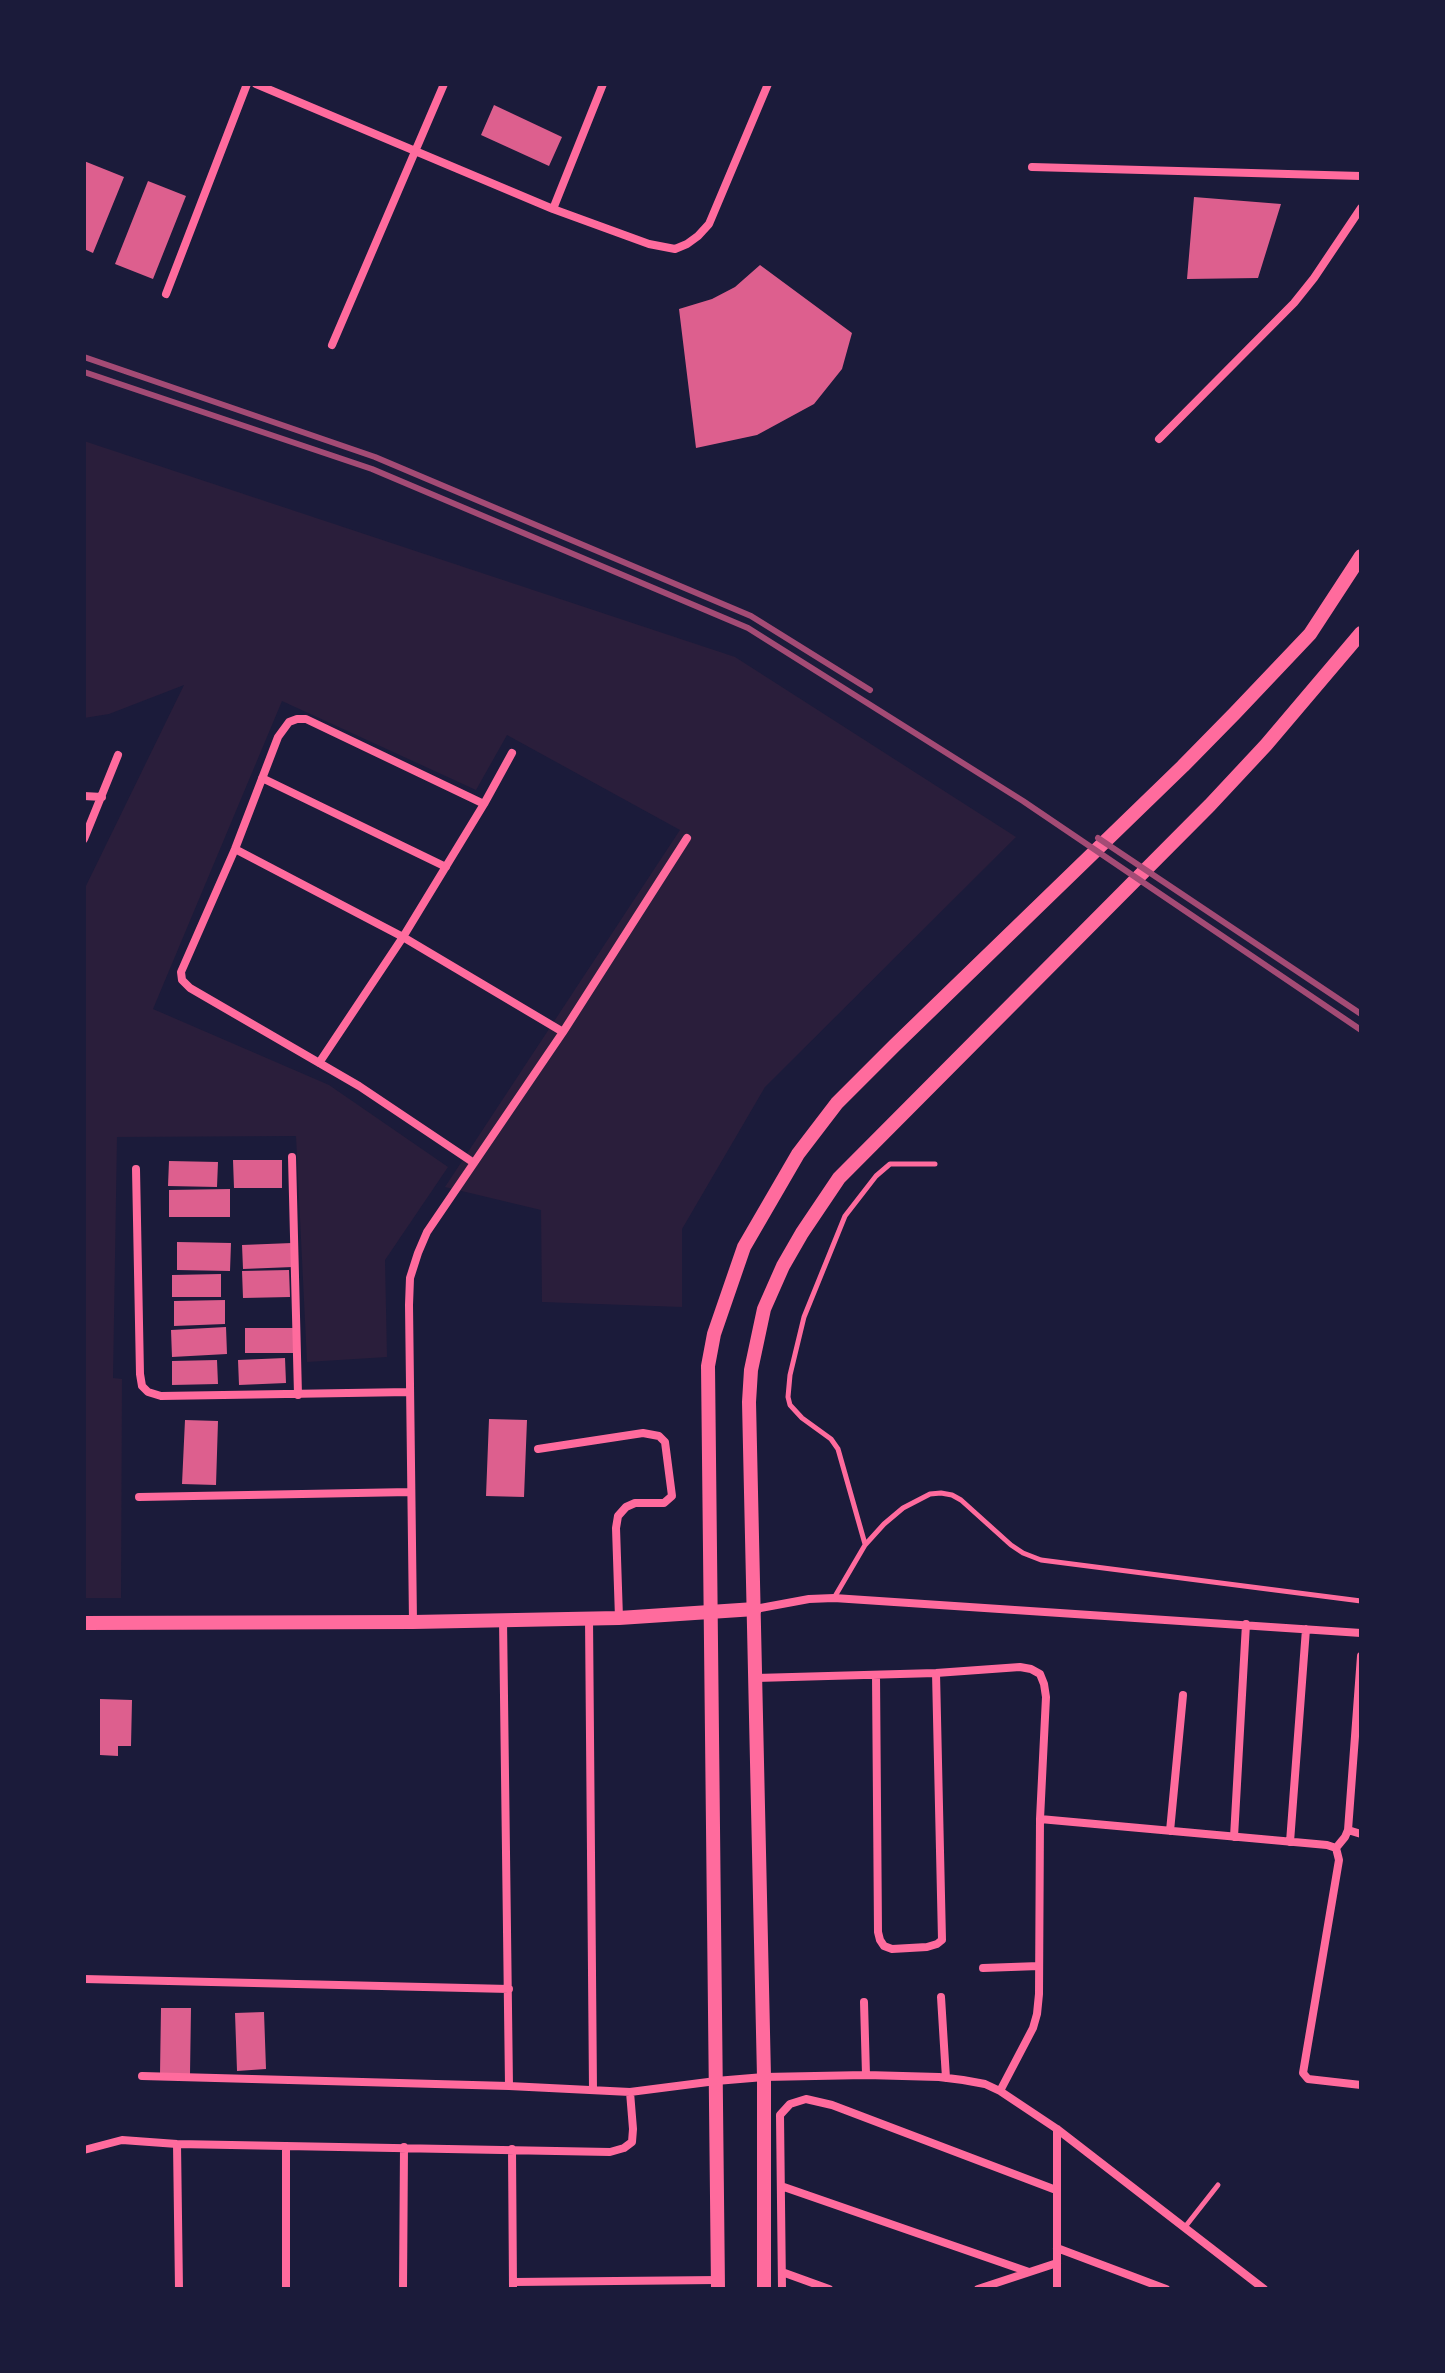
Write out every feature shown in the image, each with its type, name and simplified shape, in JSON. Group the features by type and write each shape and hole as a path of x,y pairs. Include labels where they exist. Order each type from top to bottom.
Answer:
{"main road":[{"path":"718,2285 709,1351 744,1247 798,1154 837,1103 1183,766 1278,668 1310,634 1361,556"},
{"path":"764,2289 764,2077 749,1402 755,1344 764,1309 783,1266 825,1197 850,1166 1210,805 1266,745 1361,633"},
{"path":"84,1623 619,1618 755,1609"}],"street":[{"path":"166,294 247,84"},
{"path":"256,84 553,209 661,248 675,249 698,236 709,224 768,84"},
{"path":"332,345 444,84"},
{"path":"553,209 603,84"},
{"path":"1032,167 1361,176"},
{"path":"1159,439 1294,303 1361,208"},
{"path":"474,1163 359,1086 190,988 182,980 181,972 283,728 289,722 306,719 484,804"},
{"path":"319,1063 403,937 512,753"},
{"path":"84,839 118,755"},
{"path":"262,778 446,867"},
{"path":"84,796 102,797"},
{"path":"413,1622 410,1278 427,1232 563,1032 687,838"},
{"path":"235,849 403,937 563,1032"},
{"path":"292,1157 298,1395"},
{"path":"136,1169 140,1374 142,1386 148,1392 161,1396 410,1392"},
{"path":"538,1449 643,1433 659,1436 665,1442 672,1496 664,1503 635,1503 618,1516 619,1618"},
{"path":"139,1497 411,1492"},
{"path":"755,1609 809,1599 834,1598 1361,1633"},
{"path":"589,1618 593,2090"},
{"path":"503,1619 509,2086"},
{"path":"1234,1837 1246,1624"},
{"path":"1290,1842 1306,1629"},
{"path":"1336,1848 1348,1830 1361,1656"},
{"path":"756,1678 936,1673 1020,1667 1040,1674 1046,1697 1040,1819 1037,2014 1033,2028 1000,2091"},
{"path":"876,1675 878,1932 884,1946 892,1949 927,1947 942,1940 936,1673"},
{"path":"1170,1831 1183,1695"},
{"path":"1040,1819 1336,1848"},
{"path":"1348,1830 1361,1834"},
{"path":"1336,1848 1339,1860 1303,2073 1308,2079 1361,2085"},
{"path":"983,1968 1039,1966"},
{"path":"84,1979 509,1989"},
{"path":"941,1997 946,2078"},
{"path":"864,2002 866,2075"},
{"path":"142,2076 630,2092 764,2077 866,2075 946,2078 985,2084 1057,2129 1264,2289"},
{"path":"84,2150 122,2140 177,2144 610,2152 632,2142 630,2092"},
{"path":"782,2289 780,2115 790,2104 806,2099 832,2105 1056,2190"},
{"path":"1057,2129 1057,2289"},
{"path":"177,2144 179,2289"},
{"path":"286,2146 286,2289"},
{"path":"403,2289 404,2147"},
{"path":"512,2149 513,2285 718,2285"},
{"path":"781,2186 1029,2272"},
{"path":"1057,2248 1166,2289"},
{"path":"978,2289 1057,2263"},
{"path":"782,2272 829,2289"}],"lane":[{"path":"865,1545 838,1449 831,1439 790,1405 790,1375 804,1317 845,1216 876,1176 890,1164 935,1164"},
{"path":"834,1598 865,1545 884,1524 903,1508 930,1494 941,1493 961,1500 1011,1545 1041,1560 1361,1601"},
{"path":"1185,2228 1218,2185"}],"shaded area":[{"path":"84,441 735,657 1016,837 765,1087 682,1229 682,1307 542,1302 541,1210 445,1187 680,830 507,735 476,790 282,701 153,1009 329,1085 448,1167 385,1260 387,1357 307,1362 296,1136 117,1137 113,1378 122,1379 121,1598 84,1598 84,890 184,685 109,714 84,718"}],"building":[{"path":"494,105 562,137 549,166 481,135"},
{"path":"84,161 124,177 93,253 84,249"},
{"path":"148,181 186,196 153,279 115,264"},
{"path":"1194,197 1281,204 1258,278 1187,279"},
{"path":"760,265 852,333 842,369 814,404 757,435 696,448 679,309 712,299 735,287"},
{"path":"233,1160 282,1160 282,1188 234,1188"},
{"path":"169,1161 218,1162 217,1187 168,1186"},
{"path":"230,1189 230,1217 169,1217 169,1190"},
{"path":"177,1242 231,1243 230,1271 177,1270"},
{"path":"292,1243 293,1267 243,1269 242,1245"},
{"path":"289,1270 290,1297 243,1298 242,1271"},
{"path":"221,1274 221,1297 172,1297 172,1275"},
{"path":"225,1300 225,1324 174,1326 174,1301"},
{"path":"226,1327 227,1354 172,1357 171,1330"},
{"path":"245,1328 293,1328 293,1353 245,1353"},
{"path":"285,1358 286,1383 239,1385 238,1360"},
{"path":"217,1360 218,1384 172,1385 172,1361"},
{"path":"489,1419 527,1420 524,1497 486,1496"},
{"path":"185,1420 218,1421 216,1485 182,1484"},
{"path":"100,1699 132,1700 131,1746 118,1746 118,1756 100,1755"},
{"path":"161,2008 191,2008 190,2074 160,2074"},
{"path":"264,2012 266,2069 237,2071 235,2013"}],"railway":[{"path":"84,357 375,457 751,616 870,690"},
{"path":"84,372 372,469 748,628 1023,801 1361,1030"},
{"path":"1098,838 1361,1014"}]}
